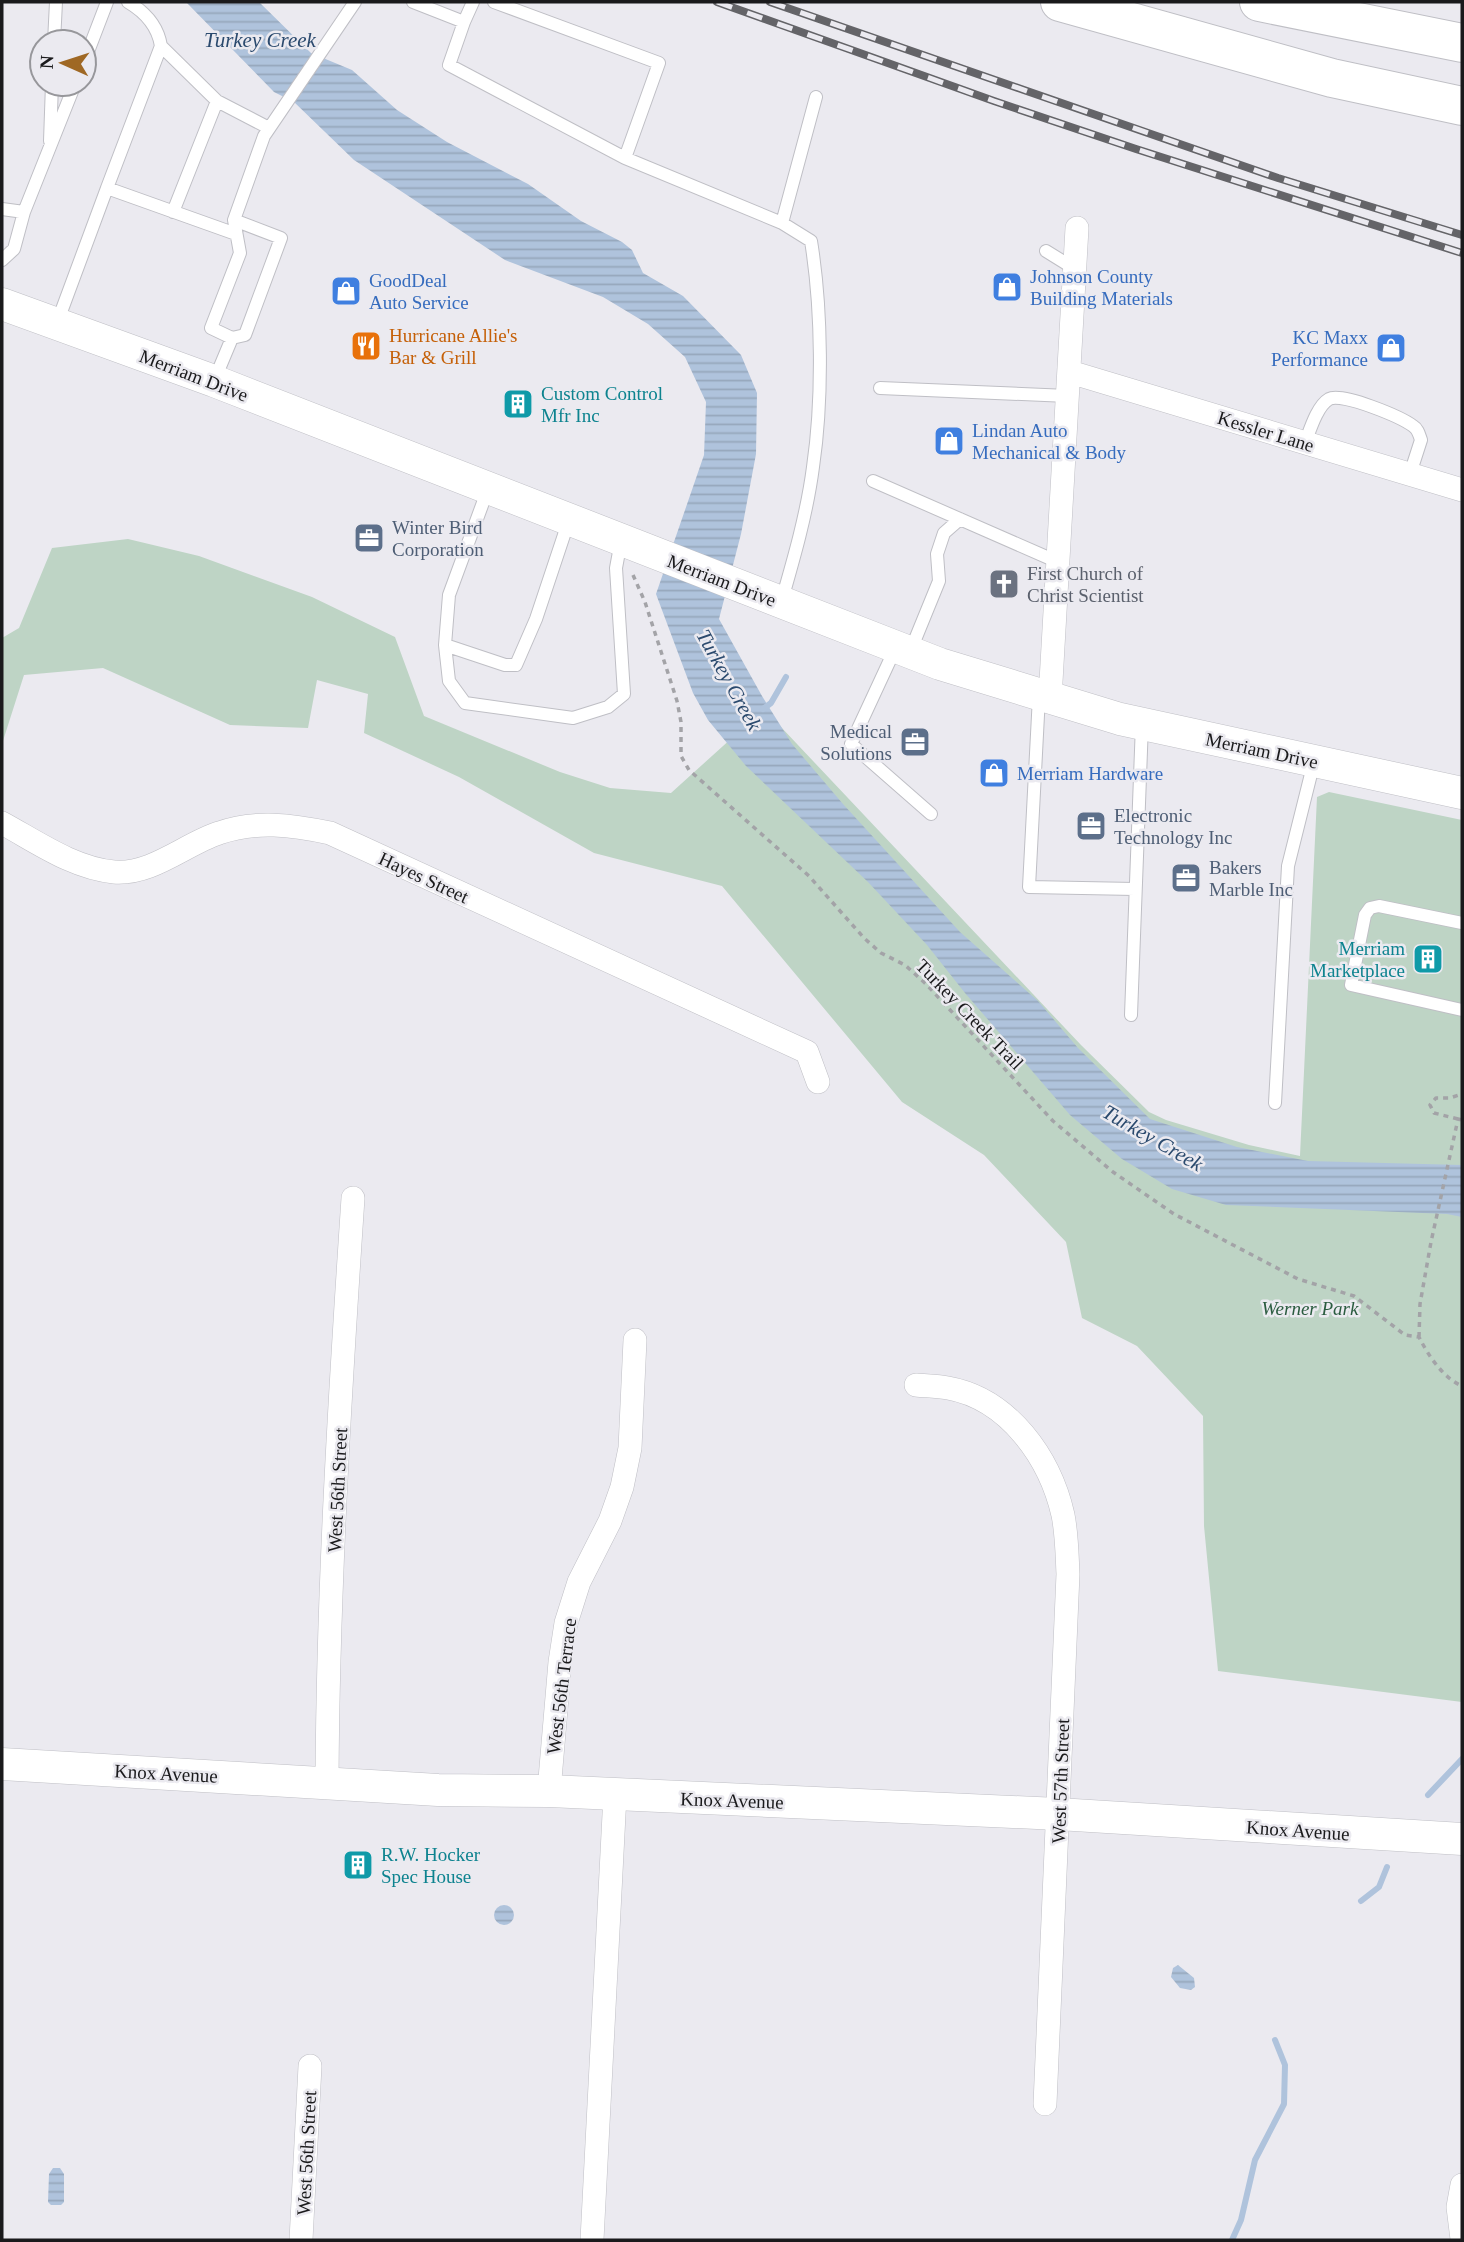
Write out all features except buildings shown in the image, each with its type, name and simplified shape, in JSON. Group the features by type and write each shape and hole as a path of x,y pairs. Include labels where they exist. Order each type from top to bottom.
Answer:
{"highway":[{"path":"1060,2 1332,78 1462,106"},
{"path":"1259,2 1462,43"},
{"path":"1384,28 1462,18"}],"main road":[{"name":"Merriam Drive","path":"2,304 214,381 903,650 1045,698 1142,724 1462,793"},
{"name":"Knox Avenue","path":"2,1764 438,1790 549,1791 1058,1814 1462,1839"}],"street":[{"path":"1045,698 1058,562 1077,228"},
{"name":"Kessler Lane","path":"1070,372 1462,490"},
{"name":"Hayes Street","path":"2,823 91,869 118,872 149,866 219,832 246,825 273,824 330,833 807,1052 818,1082"},
{"name":"West 56th Street","path":"327,1782 329,1654 353,1198"},
{"name":"West 56th Terrace","path":"549,1791 566,1623 579,1582 610,1521 622,1487 629,1448 635,1340"},
{"name":"West 57th Street","path":"916,1385 949,1388 973,1395 1010,1419 1032,1443 1043,1463 1063,1516 1068,1574 1045,2104"},
{"path":"592,2240 615,1795"},
{"name":"West 56th Street","path":"301,2240 310,2066"},
{"path":"1462,2185 1458,2207 1462,2239"}],"lane":[{"path":"55,28 56,2"},
{"path":"97,28 107,2"},
{"path":"57,324 162,46 159,32 139,8 128,2"},
{"path":"234,220 281,238 245,335 232,338 211,328 240,253 234,220 264,136 355,2"},
{"path":"413,2 464,22"},
{"path":"473,2 449,65 625,158 782,223 811,241 817,277 818,394 814,466 803,526 781,603"},
{"path":"494,2 659,63 625,158"},
{"path":"162,46 217,100 269,128"},
{"path":"782,223 816,97"},
{"path":"49,152 51,98"},
{"path":"2,260 14,248 24,212 70,98"},
{"path":"173,212 217,100"},
{"path":"107,188 236,234"},
{"path":"2,209 24,212"},
{"path":"1046,251 1075,269"},
{"path":"214,381 232,338"},
{"path":"880,388 1068,396"},
{"path":"1305,443 1327,400 1344,399 1396,416 1416,428 1421,440 1410,474"},
{"path":"873,481 1058,562"},
{"path":"488,489 449,595 445,645 449,681 465,703 573,718 608,707 624,694 616,568 641,549"},
{"path":"931,814 851,744 939,581 937,554 944,533 960,519"},
{"path":"445,645 505,665 516,665 536,619 569,520"},
{"path":"1045,698 1029,887 1135,888"},
{"path":"1131,1015 1142,724"},
{"path":"1275,1103 1288,866 1314,761"},
{"path":"1462,923 1379,906 1370,908 1365,915 1351,985 1462,1010"}],"path":[{"name":"Turkey Creek Trail","path":"641,549 632,573 645,602 677,701 681,722 681,756 689,770 809,876 864,938 881,953 905,965 926,984 1053,1121 1112,1172 1174,1214 1298,1279 1354,1296 1405,1335 1419,1337"},
{"path":"1462,1094 1450,1098 1436,1098 1430,1105 1434,1113 1460,1119 1455,1128 1431,1242 1419,1312 1419,1337 1426,1352 1439,1367 1454,1382 1462,1385"}],"green space":[{"name":"Werner Park","path":"128,539 199,556 312,597 395,637 424,716 560,772 610,788 671,793 764,709 1081,1045 1149,1112 1166,1120 1249,1145 1300,1156 1317,797 1329,792 1462,820 1462,1702 1218,1671 1204,1526 1203,1416 1137,1346 1082,1318 1066,1242 984,1155 902,1102 722,886 594,853 459,777 364,733 368,694 317,680 308,728 230,725 103,668 24,675 2,744 2,638 19,628 52,548"}],"water":[{"name":"Turkey Creek","path":"186,2 259,2 311,53 352,70 397,110 447,142 528,184 581,221 622,242 632,250 643,273 683,296 741,355 757,393 756,454 741,534 719,619 792,744 843,804 960,932 1038,1001 1078,1048 1150,1119 1237,1147 1308,1161 1462,1165 1462,1217 1447,1214 1226,1205 1172,1189 1122,1159 1070,1115 927,945 868,882 746,766 708,720 693,693 656,594 704,455 706,402 685,357 648,324 603,297 505,260 354,160 294,102 274,92"},
{"path":"500,1905 508,1905 514,1915 508,1925 500,1925 494,1919 494,1911"},
{"path":"1178,1965 1194,1978 1195,1987 1191,1990 1180,1988 1171,1977 1173,1968"},
{"path":"53,2168 60,2168 64,2174 64,2202 61,2205 51,2205 48,2202 49,2174"}],"waterway":[{"name":"Turkey Creek","path":"763,709 771,703 786,677"},
{"path":"1428,1795 1462,1759"},
{"path":"1361,1901 1379,1887 1387,1867"},
{"path":"1232,2240 1241,2220 1255,2160 1284,2104 1285,2065 1275,2040"}],"railway":[{"path":"717,2 1136,149 1462,253"},
{"path":"770,2 1278,178 1462,235"}],"place":[{"name":"Johnson County Building Materials","path":"1007,287"},
{"name":"GoodDeal Auto Service","path":"346,291"},
{"name":"Hurricane Allie's Bar & Grill","path":"366,346"},
{"name":"KC Maxx Performance","path":"1391,348"},
{"name":"Custom Control Mfr Inc","path":"518,404"},
{"name":"Lindan Auto Mechanical & Body","path":"949,441"},
{"name":"Winter Bird Corporation","path":"369,538"},
{"name":"First Church of Christ Scientist","path":"1004,584"},
{"name":"Medical Solutions","path":"915,742"},
{"name":"Merriam Hardware","path":"994,773"},
{"name":"Electronic Technology Inc","path":"1091,826"},
{"name":"Bakers Marble Inc","path":"1186,878"},
{"name":"Merriam Marketplace","path":"1428,959"},
{"name":"R.W. Hocker Spec House","path":"358,1865"}]}
